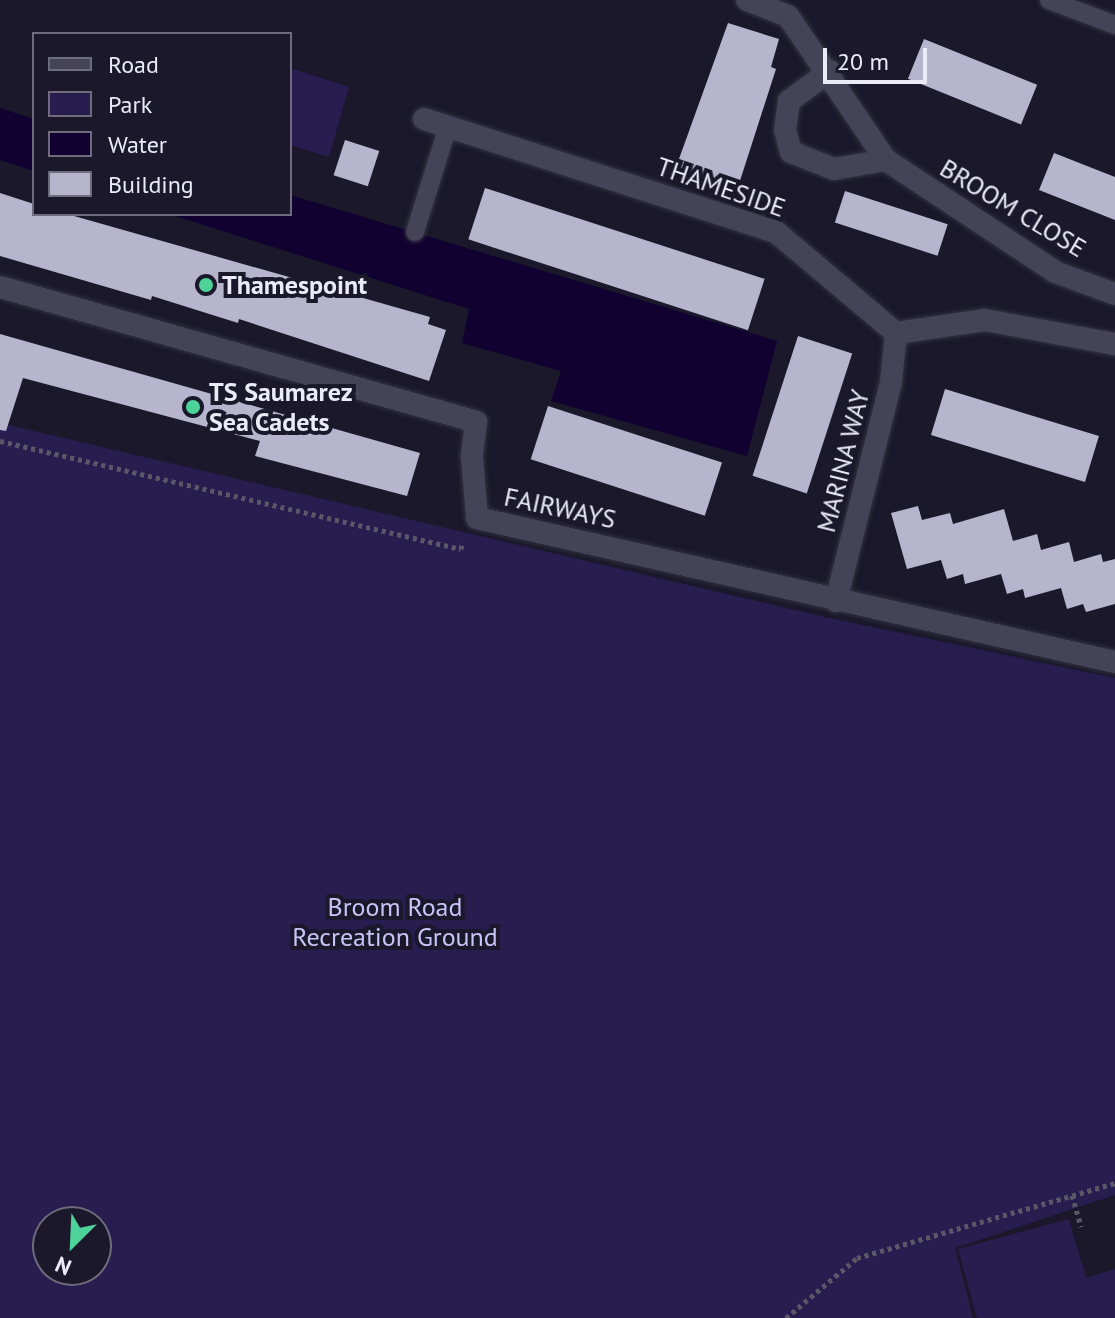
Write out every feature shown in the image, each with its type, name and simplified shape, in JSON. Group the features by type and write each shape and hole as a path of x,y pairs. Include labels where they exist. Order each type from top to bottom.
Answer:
{"street":[{"name":"BROOM CLOSE","path":"747,0 788,16 830,71 886,160 1055,272 1115,294"},
{"path":"830,71 789,101 785,130 791,152 834,169 886,160"},
{"name":"THAMESIDE","path":"424,119 776,232 896,333"},
{"name":"FAIRWAYS","path":"0,287 476,422 472,457 477,518 1115,662"},
{"path":"896,333 985,320 1115,344"},
{"name":"MARINA WAY","path":"836,601 891,382 896,333"}],"lane":[{"path":"1049,0 1115,25"},
{"path":"415,232 448,126"}],"path":[{"path":"0,441 461,549 466,527"},
{"path":"786,1318 857,1258 1115,1183"},
{"path":"1072,1195 1081,1227"}],"green space":[{"path":"292,69 349,87 329,157 292,146"},
{"name":"Broom Road Recreation Ground","path":"0,423 825,617 1115,678 1115,1195 955,1248 973,1318 0,1318"},
{"path":"1069,1219 1086,1278 1115,1269 1115,1318 977,1318 958,1249"}],"water":[{"path":"0,108 32,118 32,170 0,160"},
{"path":"292,196 777,341 747,456 551,401 561,371 462,343 469,309 175,216 292,216"}],"building":[{"path":"728,23 779,39 771,67 776,69 737,190 675,170"},
{"path":"924,39 1037,85 1021,125 908,79"},
{"path":"345,140 379,151 368,186 334,175"},
{"path":"1054,153 1115,177 1115,220 1039,190"},
{"path":"485,188 765,279 748,330 468,239"},
{"path":"845,191 948,224 938,256 835,222"},
{"name":"Thamespoint","path":"0,193 32,203 32,216 74,216 430,317 428,324 446,330 429,381 239,319 238,323 152,296 151,300 0,256"},
{"name":"TS Saumarez Sea Cadets","path":"0,334 420,453 407,496 255,456 260,441 23,378 6,431 0,430"},
{"path":"798,336 852,354 807,493 753,476"},
{"path":"945,389 1099,436 1085,482 931,435"},
{"path":"548,406 722,463 705,516 531,459"},
{"path":"918,506 922,520 950,513 953,524 1004,509 1013,541 1037,534 1041,550 1069,542 1074,562 1101,554 1103,562 1115,559 1115,604 1086,612 1083,604 1067,609 1061,588 1025,598 1023,589 1007,594 1001,574 965,584 963,574 947,579 941,560 907,569 891,513"}],"place":[{"name":"Thamespoint","path":"206,285"},
{"name":"TS Saumarez Sea Cadets","path":"193,407"}]}
